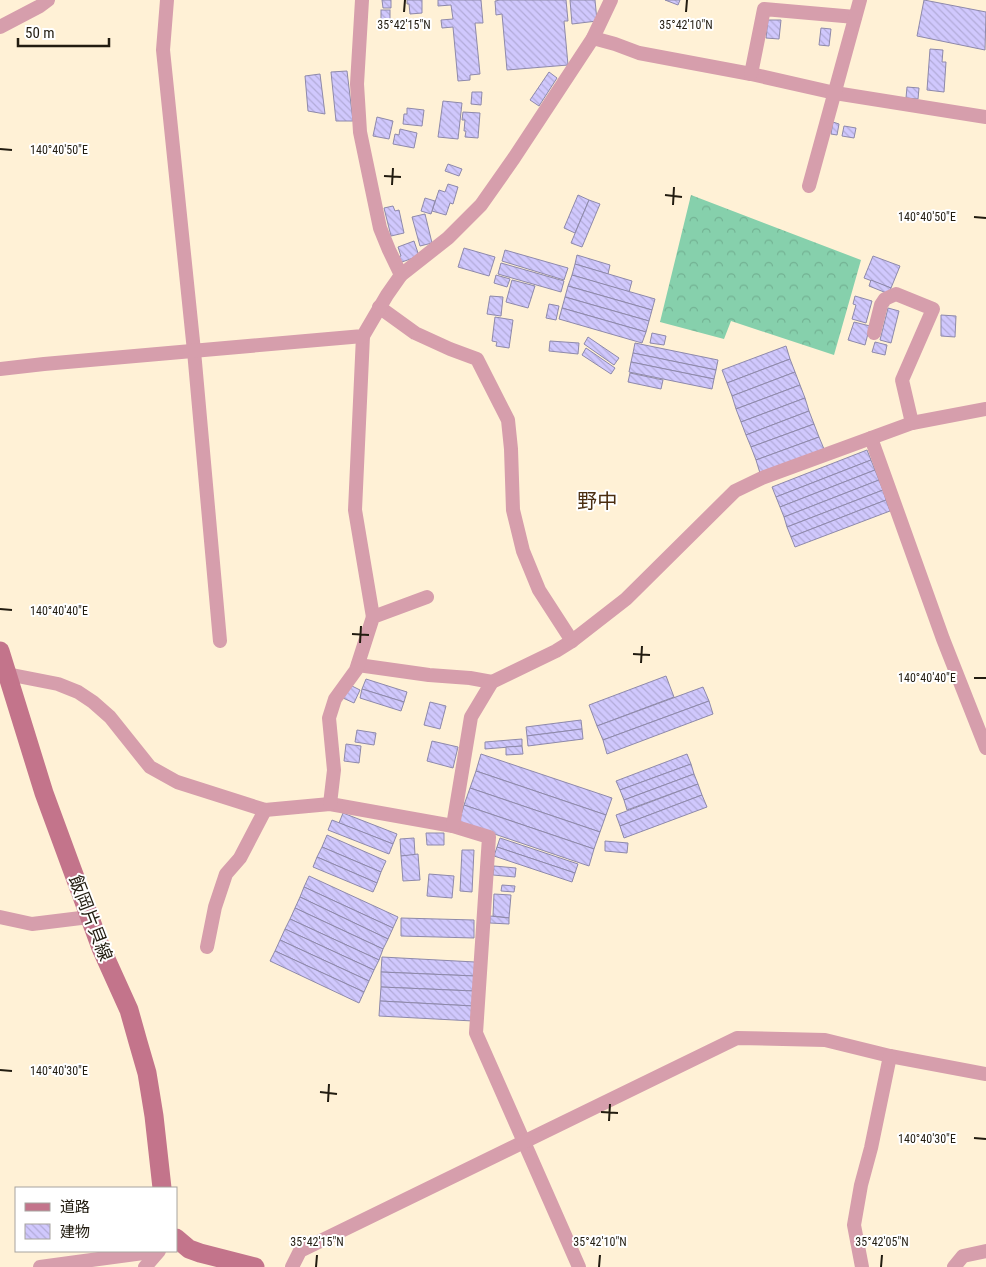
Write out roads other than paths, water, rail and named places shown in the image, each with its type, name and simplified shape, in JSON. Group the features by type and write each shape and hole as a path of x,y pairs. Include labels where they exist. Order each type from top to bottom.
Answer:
{"main road":[{"name":"飯岡片貝線","path":"0,651 44,793 101,948 129,1010 147,1073 162,1187"},
{"path":"178,1240 190,1249 200,1253 255,1267"}],"street":[{"path":"0,27 48,0"},
{"path":"167,0 163,50 194,351 220,641"},
{"path":"362,0 357,84 360,132 380,228 401,275"},
{"path":"330,804 334,770 329,718 335,700 356,670 373,617 355,510 363,336 401,275 448,238 481,205 593,38 611,0"},
{"path":"809,186 860,0"},
{"path":"751,74 764,8 855,17"},
{"path":"593,38 639,53 751,74 835,93 986,117"},
{"path":"874,333 881,305 885,299 896,294 933,309 902,380 912,423"},
{"path":"379,308 415,333 450,349 476,358 508,420 513,510 523,551 539,590 572,641"},
{"path":"0,369 363,336"},
{"path":"453,826 471,717 492,682 556,652 626,599 735,491 762,478 912,423 986,409"},
{"path":"871,438 943,639 986,748"},
{"path":"373,617 427,597"},
{"path":"358,665 492,682"},
{"path":"7,674 58,684 78,692 110,717 150,767 177,782 266,810 330,804 453,826 489,837 476,1032 579,1267"},
{"path":"208,947 215,907 226,874 240,858 266,810"},
{"path":"0,917 32,924 90,917"},
{"path":"292,1267 300,1251 738,1038 825,1040 890,1056 986,1074"},
{"path":"862,1267 854,1225 890,1056"},
{"path":"954,1267 963,1256 986,1251"},
{"path":"40,1267 151,1252"},
{"path":"145,1267 157,1252"}],"district":[{"name":"野中","path":"597,501"}]}
